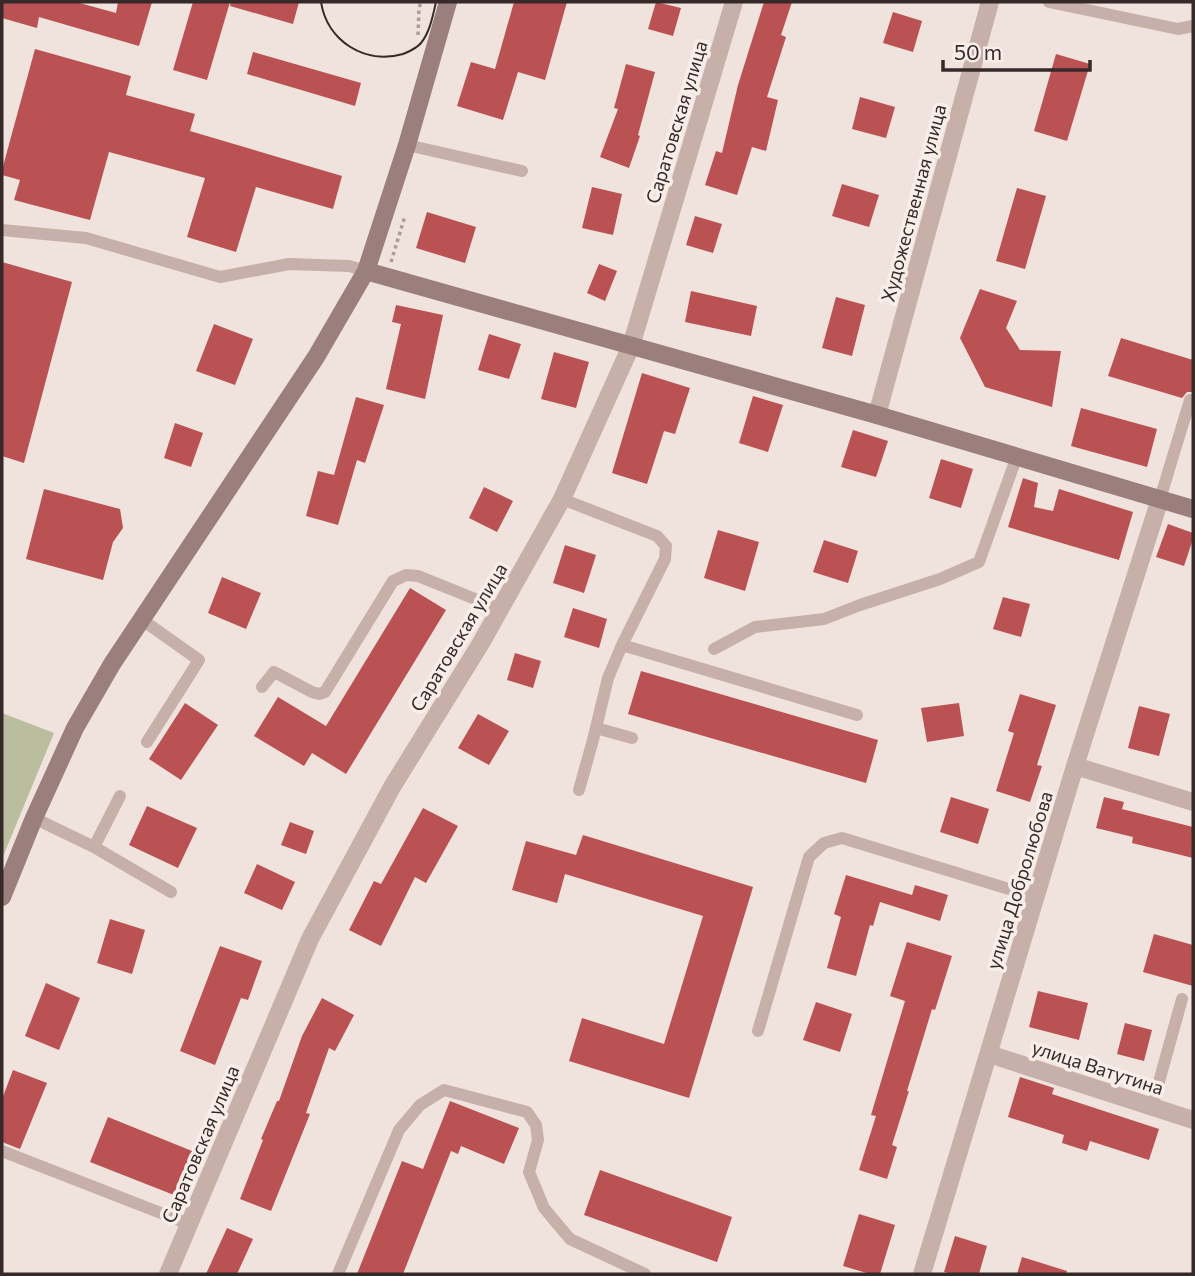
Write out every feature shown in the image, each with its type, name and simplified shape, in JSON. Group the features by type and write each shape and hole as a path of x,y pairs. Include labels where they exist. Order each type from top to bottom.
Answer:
{"main road":[{"path":"2,897 75,727 141,619 316,357 366,271 449,2"},
{"path":"366,271 877,415 1193,509"}],"street":[{"name":"Саратовская улица","path":"168,1274 310,939 392,788 500,609 562,499 631,346 734,2"},
{"name":"Художественная улица","path":"877,415 990,2"},
{"name":"улица Добролюбова","path":"922,1274 1075,766 1160,499"},
{"path":"1075,766 1193,802"},
{"name":"улица Ватутина","path":"989,1054 1193,1120"}],"lane":[{"path":"1049,2 1091,6 1178,29 1193,26"},
{"path":"407,145 522,171"},
{"path":"2,230 86,238 220,277 289,264 349,266 366,271"},
{"path":"1160,499 1190,400"},
{"path":"714,649 755,627 824,619 940,579 979,562 1017,456"},
{"path":"562,499 657,536 666,546 665,559 608,678 579,790"},
{"path":"262,687 274,672 312,692 326,692 393,581 407,575 418,576 500,609"},
{"path":"141,619 199,660 147,742"},
{"path":"622,645 857,715"},
{"path":"596,728 632,738"},
{"path":"94,847 120,796"},
{"path":"34,818 94,847 171,891"},
{"path":"758,1031 808,857 824,843 842,838 1035,897"},
{"path":"1152,1107 1182,999"},
{"path":"338,1274 399,1130 419,1105 444,1090 527,1112 536,1125 538,1140 529,1172 544,1208 570,1239 645,1274"},
{"path":"2,1151 189,1224"}],"path":[{"path":"418,43 421,2"}],"green space":[{"path":"2,713 54,733 2,859"}],"building":[{"path":"2,2 76,2 116,13 118,2 152,2 139,46 39,17 37,28 2,18"},
{"path":"193,2 230,2 207,80 173,70"},
{"path":"231,2 299,2 293,24 230,6"},
{"path":"514,2 567,2 545,80 518,72 503,120 457,106 471,62 495,69"},
{"path":"656,2 681,8 673,36 648,29"},
{"path":"764,2 792,2 781,35 786,37 767,97 778,100 766,151 752,147 737,195 705,185 716,151 722,153 738,85"},
{"path":"893,12 922,21 913,52 883,43"},
{"path":"35,49 131,76 126,95 195,114 190,131 342,176 333,209 256,187 236,252 187,237 205,178 109,152 90,220 14,200 20,180 2,175 2,170"},
{"path":"253,52 361,83 355,106 247,74"},
{"path":"1056,54 1090,64 1067,141 1034,131"},
{"path":"626,64 655,72 638,135 640,136 629,168 600,157 618,109 614,108"},
{"path":"860,97 895,107 886,138 852,129"},
{"path":"842,184 879,195 869,227 832,216"},
{"path":"592,187 622,194 613,235 582,228"},
{"path":"1017,188 1046,196 1025,269 996,261"},
{"path":"427,212 476,227 465,263 416,248"},
{"path":"695,216 722,224 713,253 686,245"},
{"path":"2,262 72,282 24,463 2,456"},
{"path":"599,264 617,271 605,301 587,293"},
{"path":"980,289 1017,301 1006,328 1020,350 1061,351 1052,407 985,387 960,338"},
{"path":"691,291 757,306 751,336 685,322"},
{"path":"836,297 865,305 852,356 822,348"},
{"path":"396,305 443,315 425,399 386,389 401,324 392,322"},
{"path":"214,324 253,339 235,385 196,371"},
{"path":"489,334 521,344 509,379 478,370"},
{"path":"1121,338 1193,360 1193,392 1187,392 1182,398 1108,376"},
{"path":"554,352 589,362 576,408 541,399"},
{"path":"642,373 690,388 675,434 664,431 647,484 612,473"},
{"path":"753,396 783,405 768,452 739,443"},
{"path":"356,397 384,405 365,463 357,460 338,525 306,516 318,471 334,475"},
{"path":"1081,408 1157,429 1147,467 1071,446"},
{"path":"175,423 203,433 191,467 164,458"},
{"path":"853,430 888,441 876,477 841,467"},
{"path":"941,459 973,469 961,508 929,498"},
{"path":"1023,478 1038,483 1034,507 1053,511 1059,489 1133,512 1119,560 1008,527"},
{"path":"484,487 513,501 497,532 469,518"},
{"path":"44,489 120,509 123,528 113,542 103,580 26,559"},
{"path":"1168,524 1193,533 1184,566 1156,557"},
{"path":"718,530 759,542 745,591 704,578"},
{"path":"824,540 858,551 848,583 813,572"},
{"path":"565,545 596,555 584,593 553,583"},
{"path":"222,577 261,593 246,629 208,613"},
{"path":"410,588 446,610 346,774 312,753 304,766 254,736 278,697 326,726"},
{"path":"1003,597 1030,604 1021,637 993,629"},
{"path":"573,608 607,619 599,648 564,637"},
{"path":"515,653 541,661 533,688 507,680"},
{"path":"641,671 878,740 866,783 628,714"},
{"path":"1020,694 1056,705 1037,765 1042,766 1030,802 996,791 1014,733 1008,731"},
{"path":"185,703 218,725 181,780 149,759"},
{"path":"959,703 964,736 927,742 921,708"},
{"path":"1139,706 1170,714 1159,756 1128,748"},
{"path":"478,714 509,731 489,765 458,748"},
{"path":"951,797 989,809 978,844 940,832"},
{"path":"1104,797 1124,802 1122,809 1193,827 1193,858 1132,843 1133,837 1096,828"},
{"path":"147,806 197,828 178,868 129,845"},
{"path":"423,808 458,826 426,883 415,877 381,946 349,930 374,881 381,884"},
{"path":"290,822 314,831 306,854 281,845"},
{"path":"583,835 753,887 689,1098 569,1061 582,1018 664,1044 703,916 565,874 557,903 512,890 526,841 576,855"},
{"path":"257,864 295,882 282,910 244,893"},
{"path":"846,875 912,895 915,885 948,895 940,921 880,902 873,926 870,925 856,976 827,968 841,917 834,914"},
{"path":"110,919 145,930 132,974 97,963"},
{"path":"1154,934 1193,945 1193,986 1143,972"},
{"path":"907,942 952,956 935,1010 932,1009 907,1091 892,1145 897,1147 887,1179 859,1170 876,1116 871,1115 905,1001 890,996"},
{"path":"220,946 262,961 248,1000 241,998 215,1065 180,1051"},
{"path":"46,983 80,998 59,1050 25,1036"},
{"path":"1038,991 1088,1003 1079,1040 1029,1027"},
{"path":"322,998 354,1015 335,1051 329,1048 306,1113 310,1114 271,1211 240,1199 302,1036"},
{"path":"816,1002 852,1014 840,1052 803,1040"},
{"path":"1125,1023 1152,1030 1144,1061 1117,1054"},
{"path":"13,1070 47,1083 20,1149 2,1142 2,1099"},
{"path":"1020,1077 1054,1088 1052,1094 1159,1129 1149,1160 1090,1141 1087,1151 1062,1143 1064,1135 1008,1117"},
{"path":"450,1101 519,1128 504,1164 461,1146 458,1154 451,1151 403,1274 357,1274 402,1161 423,1169"},
{"path":"108,1117 192,1151 174,1195 90,1162"},
{"path":"600,1170 732,1217 717,1262 584,1215"},
{"path":"859,1214 895,1225 880,1274 870,1274 843,1266"},
{"path":"227,1228 253,1239 237,1274 206,1274"},
{"path":"955,1236 987,1246 979,1274 944,1272"},
{"path":"1022,1257 1067,1271 1066,1274 1017,1274"}],"tram line":[{"path":"321,2 331,28 350,47 362,53 389,57 403,54 421,43 429,29 436,2"}]}
